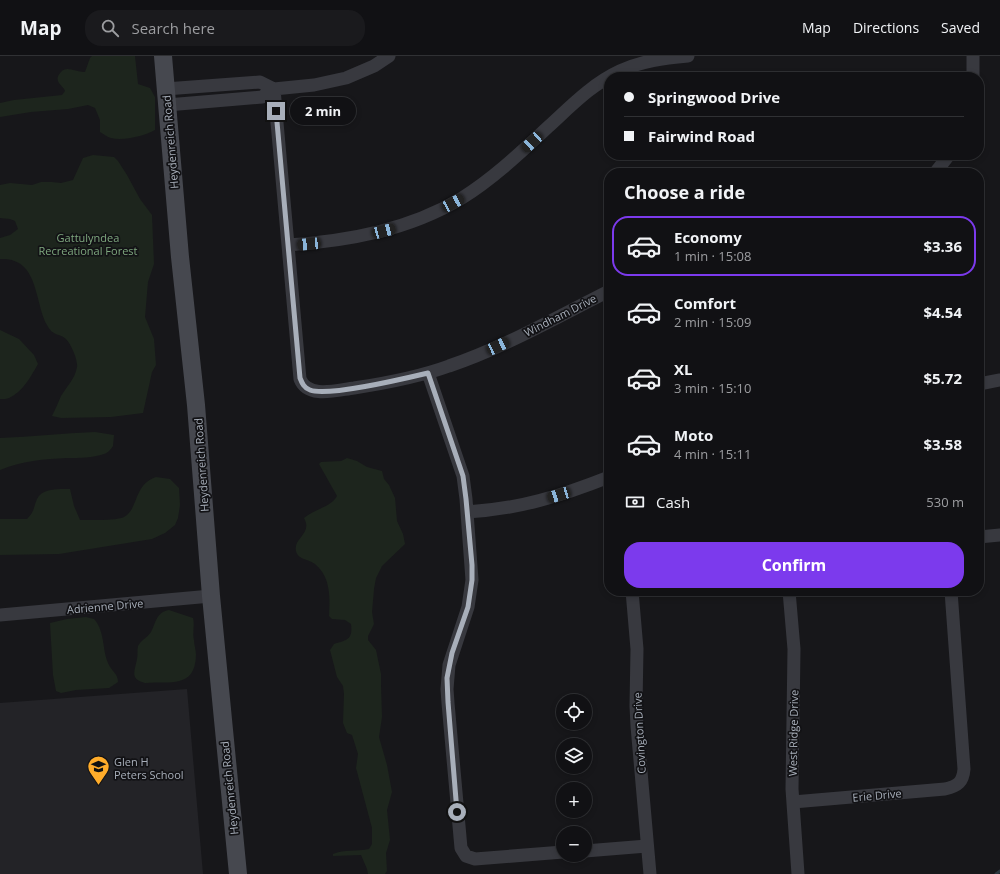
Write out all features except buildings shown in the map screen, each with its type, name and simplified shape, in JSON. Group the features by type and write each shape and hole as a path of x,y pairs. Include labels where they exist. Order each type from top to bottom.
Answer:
{"street":[{"name":"Heydenreich Road","path":"163,56 180,258 196,405 211,596 238,874"},
{"path":"166,97 260,82 274,89 314,85 346,78 374,66 389,56"},
{"path":"619,72 661,58 688,56"},
{"path":"973,56 973,72"},
{"path":"274,89 288,246 358,237 411,222 461,198 494,175 580,97 604,80"},
{"path":"939,168 945,160"},
{"name":"Windham Drive","path":"288,246 300,378 304,387 310,390 333,390 385,383 428,373 488,351 604,293"},
{"path":"428,373 459,463 465,489 472,565 471,594 464,621 451,659 447,678 460,844 466,856 481,859 556,853"},
{"path":"984,383 1000,380"},
{"path":"467,512 502,509 533,503 604,479"},
{"path":"984,537 1000,535"},
{"name":"Adrienne Drive","path":"0,615 211,596"},
{"name":"Covington Drive","path":"632,596 637,649 637,719 650,874"},
{"name":"West Ridge Drive","path":"789,596 794,649 792,766 798,874"},
{"name":"Erie Drive","path":"793,802 946,789 957,786 960,783 964,769 951,596"},
{"path":"592,850 647,846"}],"shaded area":[{"name":"Glen H Peters School","path":"187,689 203,874 0,874 0,703"}],"green space":[{"path":"92,56 135,56 138,84 150,88 155,97 155,130 134,137 122,139 110,138 100,132 100,120 95,108 88,105 68,109 31,112 0,117 0,103 62,95 65,91 58,81 58,76 60,73 66,69 85,72"},
{"name":"Gattulyndea Recreational Forest","path":"93,155 114,157 118,161 140,199 152,215 154,264 148,282 145,317 154,339 156,365 152,372 143,413 111,417 61,418 52,416 61,396 74,375 77,367 75,356 68,341 64,337 49,329 29,273 22,265 13,260 0,259 0,238 10,235 18,229 15,221 0,218 0,185 10,183 32,185 41,182 61,183 73,180 83,158"},
{"path":"0,330 19,339 34,355 38,364 22,388 14,395 5,399 0,399"},
{"path":"95,432 114,435 113,446 109,451 91,457 59,458 33,461 16,464 0,470 0,438"},
{"path":"347,458 357,461 367,467 382,471 384,479 389,485 395,498 397,521 403,534 405,544 382,566 376,578 372,612 374,624 368,636 368,640 376,650 381,674 382,717 379,737 387,765 392,792 387,810 390,840 386,853 387,871 385,874 368,874 361,855 333,856 333,854 337,852 369,849 372,844 372,828 356,768 358,754 352,735 347,733 343,723 343,686 337,677 330,650 334,644 346,640 350,636 351,624 345,620 332,619 329,616 329,595 327,581 324,575 313,562 301,558 296,551 297,543 305,532 306,528 304,518 327,506 337,496 319,464 321,462 341,461"},
{"path":"156,477 170,479 179,488 180,505 178,518 175,525 165,533 152,539 59,554 0,555 0,519 27,519 33,512 39,495 47,491 70,489 74,506 80,520 115,519 124,517 129,513 143,486"},
{"path":"169,610 193,618 193,637 196,655 195,666 186,678 180,681 145,683 137,679 134,674 138,646 151,632 159,615"},
{"path":"86,617 94,619 98,624 102,635 106,658 117,676 118,682 109,688 76,690 61,693 56,691 53,675 50,623"}],"waterway":[{"path":"996,874 1000,871"}],"place":[{"name":"Glen H Peters School","path":"98,786"}],"route":[{"path":"276,111 300,378 304,387 310,390 319,391 345,389 385,383 428,373 463,476 472,565 471,594 464,621 452,653 447,678 457,812"}]}
